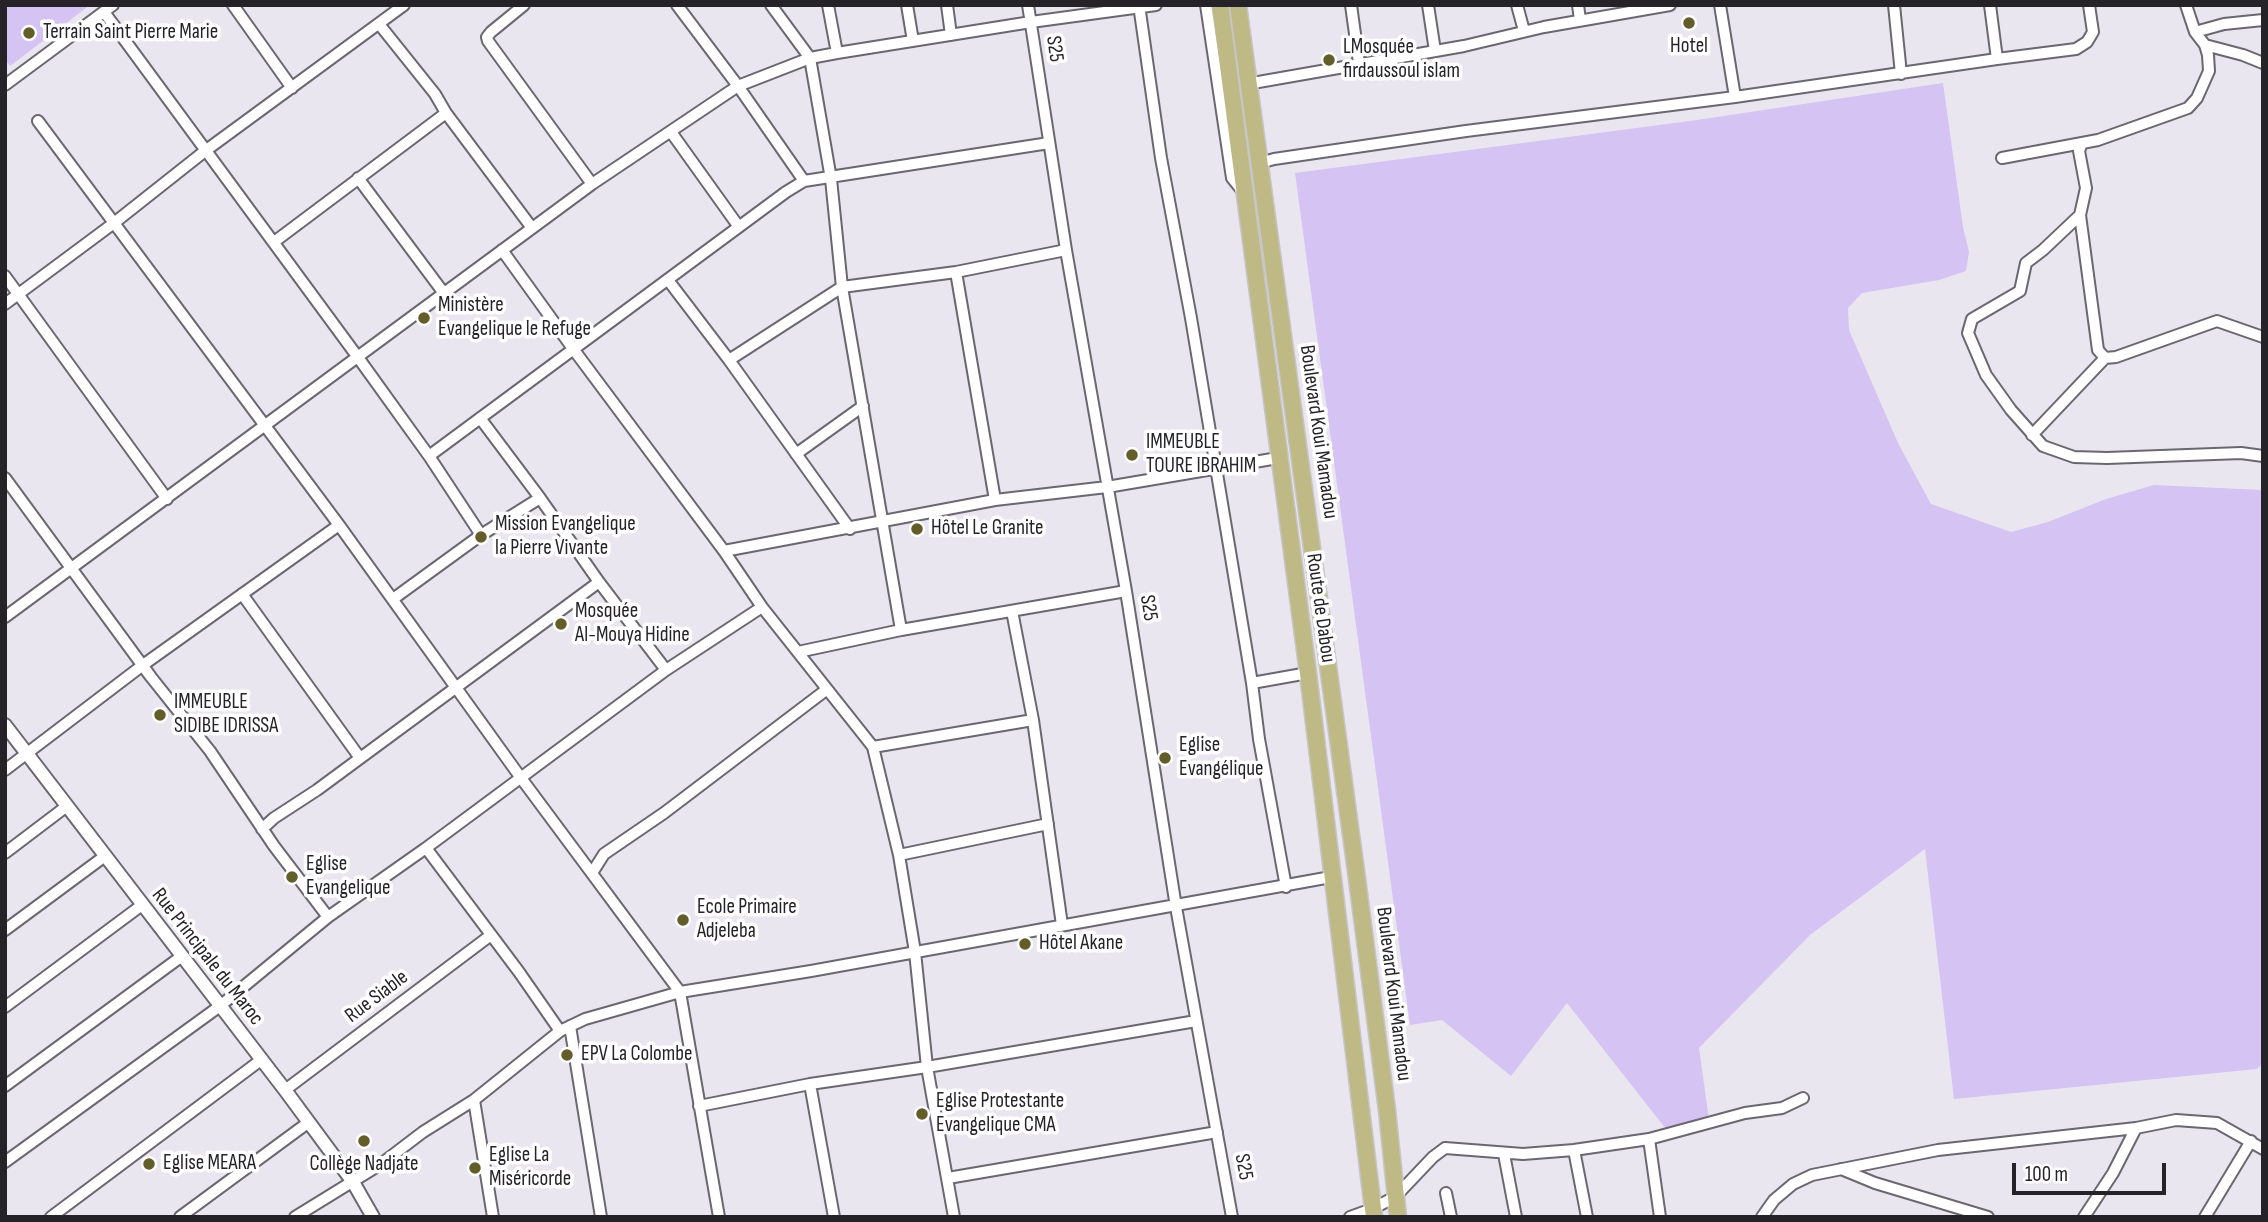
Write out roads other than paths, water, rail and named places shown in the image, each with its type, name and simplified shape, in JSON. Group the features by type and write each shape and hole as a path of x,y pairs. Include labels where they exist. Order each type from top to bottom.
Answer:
{"main road":[{"name":"Route de Dabou","path":"1220,5 1308,673 1373,1213"},
{"name":"Boulevard Koui Mamadou","path":"1238,5 1361,911 1387,1110 1395,1197"},
{"path":"1395,1197 1398,1217"}],"street":[{"path":"233,5 292,88"},
{"path":"5,304 205,151 404,5"},
{"path":"524,5 491,32 487,37 488,41 592,184"},
{"path":"677,5 804,181"},
{"path":"771,5 810,58 831,179 842,287 901,630"},
{"path":"828,5 837,53"},
{"path":"907,5 913,41"},
{"path":"947,5 951,35"},
{"name":"S25","path":"1028,5 1066,250 1126,591 1176,906 1232,1217"},
{"path":"5,617 531,228 738,86 810,58 1031,22 1156,5"},
{"path":"1206,5 1233,178 1245,195"},
{"path":"1351,5 1359,63"},
{"path":"1428,5 1435,51"},
{"path":"1517,5 1524,31"},
{"path":"1578,5 1580,20"},
{"path":"1247,84 1464,46 1524,31 1670,5"},
{"path":"1720,5 1735,97"},
{"path":"1894,5 1901,74"},
{"path":"1990,5 1997,59"},
{"path":"1260,163 1466,131 1735,97 2076,49 2087,42 2093,32 2089,5"},
{"path":"2002,158 2098,140 2188,108 2197,99 2209,71 2205,44 2195,32 2186,5"},
{"path":"1139,7 1161,158 1191,318 1259,739 1286,887"},
{"path":"5,85 109,9 205,151 429,456 481,535"},
{"path":"2195,32 2224,24 2263,20"},
{"path":"379,24 435,94 446,113 531,228"},
{"path":"2205,44 2263,63"},
{"path":"274,242 446,113"},
{"path":"38,121 339,525 680,992 719,1217"},
{"path":"671,132 739,227"},
{"path":"429,456 804,181 831,179 1049,142"},
{"path":"2082,143 2080,151 2086,188 2080,215 2098,350 2105,358"},
{"path":"358,178 443,292"},
{"path":"2080,215 2026,263 2020,291 1972,320 1968,333 1986,375 2043,446 2074,457 2241,453 2263,456"},
{"path":"502,250 724,551 762,607 873,747 899,855 915,952 927,1067 954,1217"},
{"path":"729,360 842,287 956,272 1066,250"},
{"path":"956,272 995,500"},
{"path":"5,276 167,499"},
{"path":"668,279 850,529"},
{"path":"2032,435 2105,358 2116,357 2217,321 2263,337"},
{"path":"796,454 863,406"},
{"path":"480,418 666,670"},
{"path":"724,551 995,500 1107,487 1278,458"},
{"path":"5,478 143,666 210,751 262,829 328,917"},
{"path":"393,599 481,535 540,498"},
{"path":"5,770 143,666 339,525"},
{"path":"262,829 599,582"},
{"path":"798,652 901,630 1126,591"},
{"path":"242,594 360,758"},
{"path":"5,1162 220,1006 328,917 522,778 666,670 762,607"},
{"path":"1012,611 1033,720 1062,925"},
{"path":"1252,683 1308,673"},
{"path":"592,873 604,854 664,813 826,690"},
{"path":"873,747 1033,720"},
{"name":"Rue Principale du Maroc","path":"5,725 309,1122 353,1182 373,1217"},
{"path":"5,853 67,806"},
{"path":"899,855 1048,824"},
{"path":"426,848 565,1029 601,1217"},
{"path":"5,930 105,856"},
{"path":"295,1217 353,1182 423,1132 474,1100 565,1029 600,1014 680,992 1331,877"},
{"path":"5,1007 142,905"},
{"name":"Rue Siable","path":"285,1090 491,935"},
{"path":"5,1086 182,956"},
{"path":"699,1106 810,1084 1196,1021"},
{"path":"51,1217 261,1060"},
{"path":"810,1084 835,1217"},
{"path":"1350,1217 1373,1213 1395,1197 1445,1148 1504,1154 1574,1150 1649,1139 1745,1113 1782,1108 1803,1098"},
{"path":"474,1100 493,1217"},
{"path":"1762,1217 1774,1200 1793,1184 1812,1175 1938,1150 2136,1128 2176,1120 2217,1123 2259,1144 2205,1217"},
{"path":"180,1217 309,1122"},
{"path":"2084,1217 2113,1173 2136,1128"},
{"path":"948,1178 1217,1132"},
{"path":"1649,1139 1660,1217"},
{"path":"1574,1150 1587,1217"},
{"path":"1504,1154 1516,1217"},
{"path":"1839,1169 1875,1183 1988,1217"},
{"path":"1446,1193 1451,1217"}],"place":[{"name":"Hotel","path":"1689,23"},
{"name":"Terrain Saint Pierre Marie","path":"29,33"},
{"name":"LMosquée firdaussoul islam","path":"1329,60"},
{"name":"Ministère Evangelique le Refuge","path":"424,318"},
{"name":"IMMEUBLE TOURE IBRAHIM","path":"1132,455"},
{"name":"Hôtel Le Granite","path":"917,529"},
{"name":"Mission Evangelique la Pierre Vivante","path":"481,537"},
{"name":"Mosquée Al-Mouya Hidine","path":"561,624"},
{"name":"IMMEUBLE SIDIBE IDRISSA","path":"160,715"},
{"name":"Eglise Evangélique","path":"1165,758"},
{"name":"Eglise Evangelique","path":"292,877"},
{"name":"Ecole Primaire Adjeleba","path":"683,920"},
{"name":"Hôtel Akane","path":"1025,944"},
{"name":"EPV La Colombe","path":"567,1055"},
{"name":"Eglise Protestante Evangelique CMA","path":"922,1114"},
{"name":"Collège Nadjate","path":"364,1141"},
{"name":"Eglise MEARA","path":"149,1164"},
{"name":"Eglise La Miséricorde","path":"475,1168"}]}
